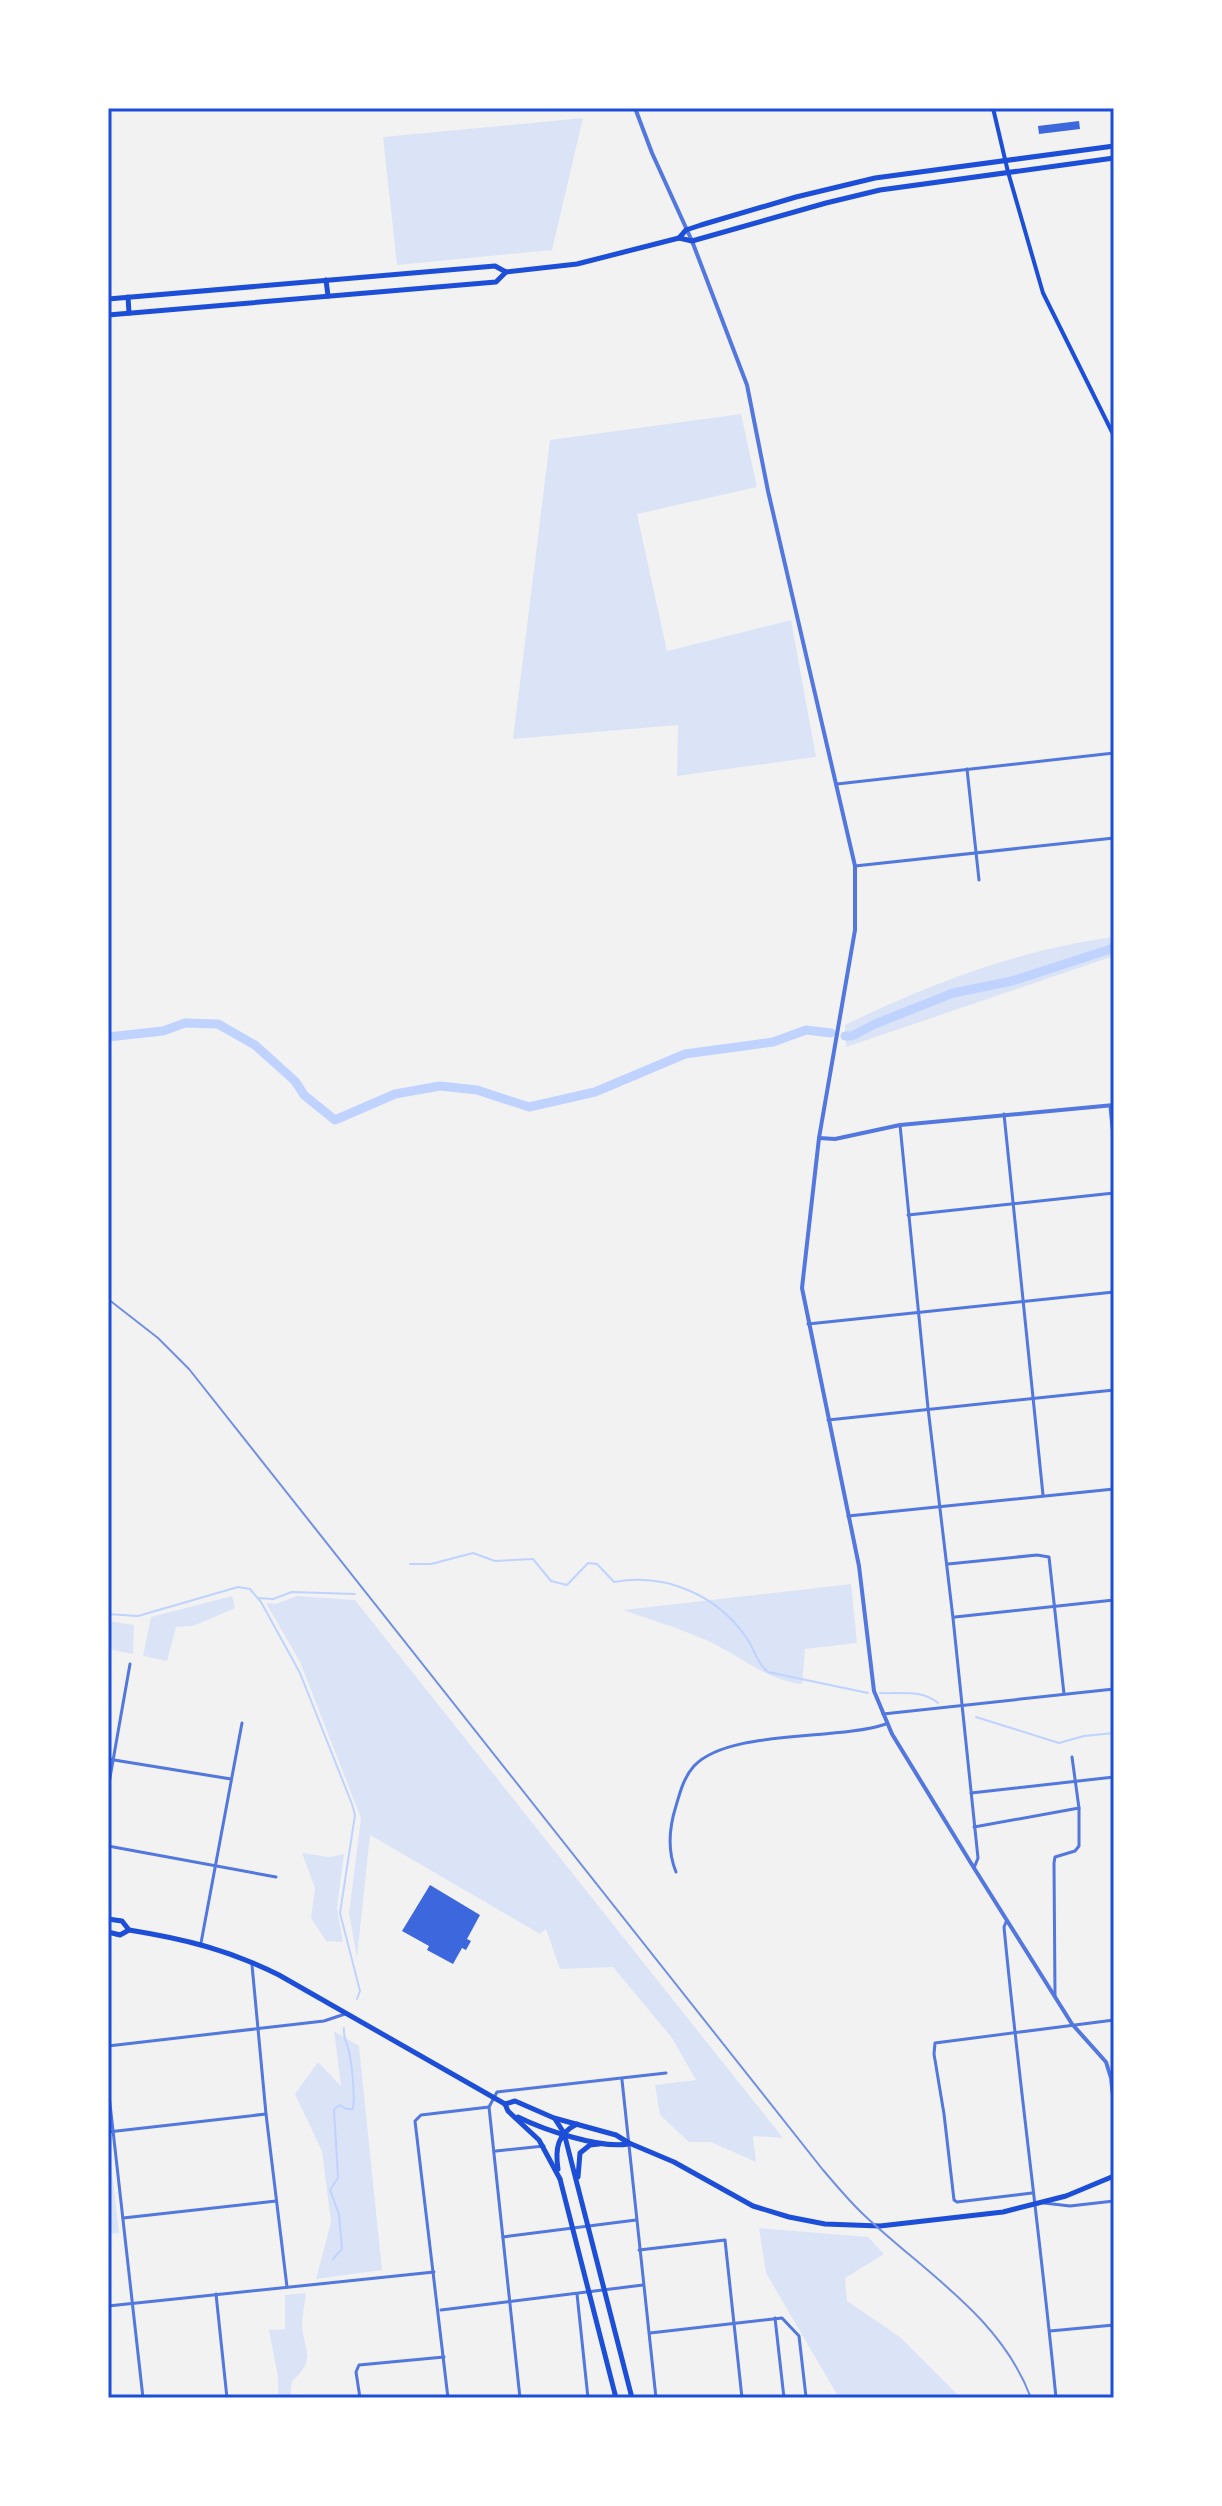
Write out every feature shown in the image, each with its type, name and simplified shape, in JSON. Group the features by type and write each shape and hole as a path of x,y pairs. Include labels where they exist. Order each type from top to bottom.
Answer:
{"main road":[{"path":"993,108 1043,293 1114,436"},
{"path":"679,238 686,230 861,181 1114,146"},
{"path":"108,299 495,266 506,272 589,261 679,238 692,241 861,194 1114,158"},
{"path":"108,315 496,282 506,272"},
{"path":"326,280 328,296"},
{"path":"128,297 129,313"},
{"path":"108,1919 122,1921 129,1930"},
{"path":"108,1932 120,1935 129,1930 201,1943 291,1981 505,2104 544,2146 560,2179"},
{"path":"505,2104 515,2101 554,2118 616,2135 665,2157 753,2206 825,2224 880,2226 1003,2212 1075,2193 1114,2176"},
{"path":"514,2115 564,2133 617,2146 629,2143"},
{"path":"554,2118 564,2133 590,2226 632,2398"},
{"path":"578,2124 564,2133 556,2149 560,2179 616,2398"},
{"path":"578,2186 580,2153 590,2145 606,2143"}],"street":[{"path":"635,108 646,141 692,241 749,395 855,866 853,940 819,1138 802,1275 808,1324 861,1579 872,1682 886,1724 974,1868 1072,2024 1106,2062 1114,2104"},
{"path":"837,784 1114,753"},
{"path":"967,769 979,880"},
{"path":"855,866 1114,838"},
{"path":"819,1138 835,1139 900,1125 1112,1105 1114,1147"},
{"path":"1004,1114 1043,1495"},
{"path":"900,1125 978,1858 974,1868"},
{"path":"908,1215 1114,1193"},
{"path":"808,1324 1114,1292"},
{"path":"828,1420 1114,1390"},
{"path":"848,1516 1114,1489"},
{"path":"947,1564 1037,1555 1049,1557 1064,1694"},
{"path":"953,1618 1114,1600"},
{"path":"108,1789 110,1759 130,1664"},
{"path":"882,1714 1114,1689"},
{"path":"201,1943 242,1723"},
{"path":"676,1872 669,1849 672,1818 686,1777 702,1759 721,1750 754,1742 867,1730 886,1724"},
{"path":"1055,1995 1054,1863 1055,1857 1075,1851 1079,1846 1079,1808 1072,1757"},
{"path":"110,1759 231,1779"},
{"path":"970,1793 1114,1777"},
{"path":"974,1827 1079,1808"},
{"path":"108,1846 276,1877"},
{"path":"1007,1918 1004,1927 1014,2031 1056,2398"},
{"path":"252,1962 287,2287"},
{"path":"108,2046 324,2021 345,2014"},
{"path":"1033,2192 987,2200 955,2201 935,2043 1114,2020"},
{"path":"520,2398 489,2107 497,2092 666,2073"},
{"path":"622,2078 656,2398"},
{"path":"108,2086 143,2398"},
{"path":"448,2398 415,2124 417,2118 424,2114 489,2107"},
{"path":"111,2132 266,2114"},
{"path":"494,2151 544,2146"},
{"path":"123,2218 276,2201"},
{"path":"1044,2203 1070,2206 1114,2201"},
{"path":"503,2237 636,2220"},
{"path":"639,2250 725,2240 742,2398"},
{"path":"108,2306 434,2272"},
{"path":"439,2310 643,2285"},
{"path":"216,2294 227,2398"},
{"path":"576,2294 588,2398"},
{"path":"775,2318 784,2398"},
{"path":"649,2333 784,2319 799,2336 806,2397 798,2398"},
{"path":"1050,2331 1114,2325"},
{"path":"360,2398 356,2372 359,2365 444,2357"}],"shaded area":[{"path":"583,118 552,250 397,265 383,137"},
{"path":"741,414 757,487 637,514 667,651 791,620 816,757 677,776 678,725 513,739 550,440"},
{"path":"1114,937 1114,956 846,1047 845,1025 943,982 1010,959"},
{"path":"851,1584 857,1643 805,1649 802,1684 776,1678 696,1636 623,1610"},
{"path":"232,1596 235,1608 193,1626 176,1627 167,1661 143,1656 151,1617"},
{"path":"297,1596 355,1600 783,2138 753,2136 756,2162 711,2142 689,2142 660,2115 655,2085 696,2080 672,2038 613,1967 560,1969 546,1929 540,1934 370,1835 357,1958 349,1913 361,1818 300,1662 266,1603 276,1604"},
{"path":"108,1621 134,1625 133,1654 108,1649"},
{"path":"302,1853 329,1857 344,1854 337,1908 343,1942 326,1941 311,1918 315,1888"},
{"path":"334,2031 359,2046 382,2270 316,2279 331,2222 322,2151 295,2094 318,2062 341,2086"},
{"path":"108,2136 119,2233 108,2234"},
{"path":"759,2228 868,2237 884,2254 845,2278 847,2301 900,2337 961,2398 839,2398 766,2273"},
{"path":"306,2293 302,2326 307,2361 292,2381 290,2398 278,2398 278,2377 269,2330 285,2329 285,2295"}],"building":[{"path":"1079,121 1080,129 1039,134 1038,126"},
{"path":"430,1885 480,1915 467,1939 471,1941 466,1950 462,1948 453,1964 402,1931"}],"waterway":[{"path":"845,1036 852,1036 953,993 1012,981 1114,948"},
{"path":"108,1037 163,1031 185,1023 218,1024 255,1045 295,1081 304,1095 335,1120 395,1094 440,1086 477,1090 529,1107 595,1092 685,1054 773,1042 806,1030 831,1033"},
{"path":"410,1564 431,1564 473,1553 495,1561 533,1559 551,1581 567,1585 588,1563 597,1564 614,1582 633,1580 672,1584 707,1600 722,1611 736,1624 768,1672 868,1693"},
{"path":"108,1614 138,1616 238,1587 250,1589 261,1602 300,1673 355,1815 340,1913 360,1991 357,1999"},
{"path":"258,1598 273,1599 292,1592 355,1594"},
{"path":"880,1693 918,1694 938,1703"},
{"path":"976,1717 1059,1743 1084,1736 1114,1733"},
{"path":"333,2259 342,2249 339,2214 330,2190 338,2178 334,2109 340,2105 353,2109 354,2103 344,2028"}],"railway":[{"path":"108,1299 158,1338 189,1369 823,2170 864,2215 981,2320 1018,2369 1031,2398"}]}
